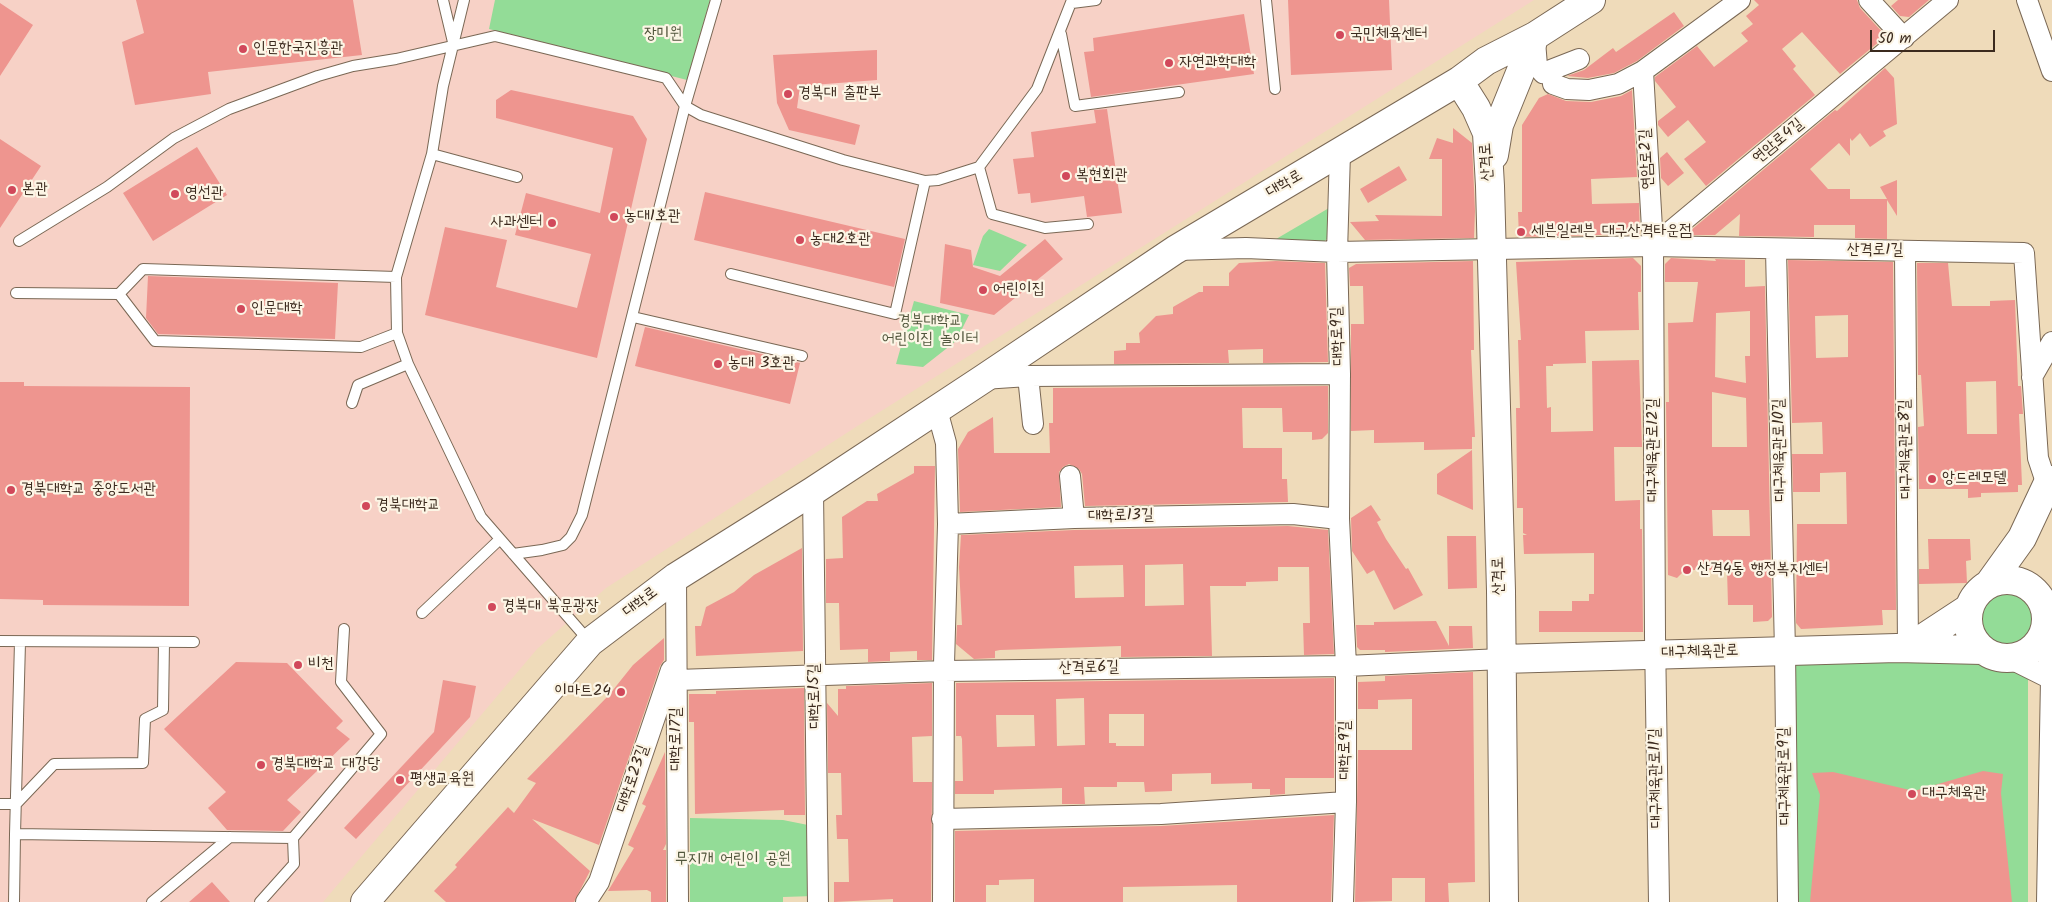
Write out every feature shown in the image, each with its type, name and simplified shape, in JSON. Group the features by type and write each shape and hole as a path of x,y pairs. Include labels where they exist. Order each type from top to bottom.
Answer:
{"street":[{"name":"대학로","path":"366,902 590,642 676,577 813,491 983,380 1175,250 1459,81 1486,61 1535,36 1591,0"},
{"path":"1553,84 1567,89 1589,90 1618,84 1643,71 1740,0"},
{"path":"1869,0 1904,38"},
{"name":"연암로4길","path":"1654,246 1948,0"},
{"path":"2027,0 2052,71"},
{"path":"1535,36 1537,66 1543,74 1579,59"},
{"path":"1490,186 1499,125 1535,36"},
{"name":"연암로2길","path":"1643,71 1654,246"},
{"name":"산격로","path":"1459,81 1476,108 1487,133 1490,186 1502,659 1504,902"},
{"name":"대학로9길","path":"1340,153 1337,252 1340,374 1339,519 1346,666 1346,802 1343,902"},
{"name":"산격로1길","path":"1492,250 1654,246 1776,250 2024,253 2038,458 2050,482"},
{"name":"대구체육관로12길","path":"1654,246 1655,655"},
{"path":"1175,250 1246,248 1337,252 1492,250"},
{"name":"대구체육관로10길","path":"1776,250 1785,651"},
{"name":"대구체육관로8길","path":"1903,648 1905,251"},
{"path":"2032,377 2052,342"},
{"name":"대학로","path":"983,380 1028,376 1340,374"},
{"path":"1028,376 1033,424"},
{"path":"937,410 946,443 948,524 942,819 943,902"},
{"path":"1070,476 1074,518"},
{"path":"1903,648 1969,608 1980,590 1989,584 2022,538 2050,482"},
{"name":"대학로15길","path":"813,491 818,902"},
{"name":"대학로13길","path":"948,524 1074,518 1293,514 1339,519"},
{"path":"2022,538 2033,589 2045,609 2045,631 2051,679 2047,902"},
{"name":"대학로17길","path":"676,577 678,902"},
{"path":"1989,584 2012,580 2033,589"},
{"path":"1969,608 1969,630 1974,641 1983,650 2000,658 2022,656 2040,642 2045,631"},
{"name":"대구체육관로","path":"1502,659 1903,648 1983,650"},
{"name":"대구체육관로9길","path":"1785,651 1788,902"},
{"name":"대학로23길","path":"586,902 599,882 677,654"},
{"name":"대구체육관로11길","path":"1655,655 1659,902"},
{"path":"2009,658 2051,679"},
{"name":"산격로6길","path":"677,680 944,670 1346,666 1502,659"},
{"name":"대학로9길","path":"942,819 1172,813 1346,802"}],"lane":[{"path":"443,0 453,45"},
{"path":"464,0 453,45 432,154 396,277 398,333 408,364 469,496 481,517 499,540 590,642"},
{"path":"513,554 563,545 571,537 589,494 685,106 716,0"},
{"path":"19,241 107,187 174,138 229,109 318,76 353,66 495,36 666,78 685,106 701,115 844,160 925,181 938,180 979,167 1037,89 1072,2 1096,0"},
{"path":"1266,0 1274,90"},
{"path":"1061,33 1075,106 1179,92"},
{"path":"432,154 517,177"},
{"path":"979,167 992,214 1045,228 1088,224"},
{"path":"731,274 895,314 925,181"},
{"path":"16,292 119,294 143,269 396,277"},
{"path":"119,294 155,341 361,347 398,333"},
{"path":"633,317 802,356"},
{"path":"352,403 358,385 408,364"},
{"path":"422,613 499,540"},
{"path":"260,902 294,864 293,838 381,734 341,682 344,629"},
{"path":"0,640 20,642 194,642"},
{"path":"14,902 20,642"},
{"path":"0,804 16,804 54,764 143,763 145,719 164,710 164,642"},
{"path":"15,834 293,838"},
{"path":"152,902 230,837"}],"shaded area":[{"name":"경북대학교","path":"0,0 1534,0 859,425 606,588 537,649 323,902 0,902"}],"green space":[{"name":"장미원","path":"495,0 710,0 687,80 489,29"},
{"path":"1329,208 1328,238 1318,247 1271,242"},
{"name":"경북대학교 어린이집 놀이터","path":"989,229 1027,245 1000,271 973,265 983,236"},
{"name":"경북대학교 어린이집 놀이터","path":"914,301 969,315 956,341 923,367 896,364"},
{"path":"2006,589 2018,591 2028,598 2035,608 2037,620 2035,632 2028,642 2018,649 2006,651 1994,649 1984,642 1977,632 1975,620 1977,608 1984,598 1994,591"},
{"name":"대구체육관","path":"1911,656 1995,661 2028,679 2028,902 1797,902 1794,659"},
{"name":"무지개 어린이 공원","path":"690,818 783,820 813,826 814,896 783,897 783,902 690,902"}],"building":[{"name":"인문한국진흥관","path":"136,0 353,0 362,55 208,72 211,94 135,105 122,42 144,33"},
{"name":"국민체육센터","path":"1288,0 1389,0 1392,70 1291,75"},
{"path":"1754,0 1857,0 1860,8 1886,36 1840,74 1802,32 1782,49 1796,66 1793,69 1815,95 1706,186 1684,159 1706,142 1688,120 1668,137 1658,125 1658,121 1676,107 1655,81 1655,77 1697,46 1714,67 1748,41 1741,33 1753,24 1746,16 1759,5"},
{"path":"1898,0 1929,0 1909,17 1900,16 1891,6"},
{"path":"0,3 33,25 0,76"},
{"path":"1674,12 1684,26 1637,61 1614,73 1588,78 1567,76 1584,70 1613,48 1616,52"},
{"name":"자연과학대학","path":"1244,14 1254,74 1091,97 1084,52 1094,51 1093,38"},
{"name":"경북대 출판부","path":"877,50 877,80 800,86 797,108 860,125 855,145 789,130 777,103 773,55"},
{"path":"1885,68 1894,78 1897,124 1883,131 1886,136 1870,147 1860,133 1852,141 1850,138 1850,156 1839,143 1810,169 1828,189 1850,189 1850,199 1887,199 1880,187 1897,180 1897,216 1887,200 1887,239 1855,238 1855,225 1814,225 1814,237 1739,236 1740,214 1715,235 1693,235 1690,231 1830,114 1835,110 1837,111"},
{"name":"농대1호관","path":"511,90 633,116 647,139 597,358 425,315 445,227 507,240 496,287 577,308 591,254 515,235 526,193 600,213 613,148 496,118 496,100"},
{"path":"1632,90 1637,177 1591,179 1592,204 1639,203 1640,234 1519,237 1518,212 1522,212 1522,125 1539,98 1548,94 1566,101 1591,102 1621,96"},
{"name":"복현회관","path":"1107,109 1122,213 1087,217 1084,196 1031,203 1030,193 1018,194 1013,159 1034,157 1031,132 1096,123 1094,110"},
{"path":"1453,128 1472,143 1475,211 1474,238 1365,240 1350,222 1379,221 1375,215 1442,216 1442,159 1429,159 1437,138 1453,143"},
{"name":"본관","path":"0,139 41,166 0,228"},
{"name":"영선관","path":"197,147 227,195 153,241 123,193"},
{"path":"1667,152 1684,173 1668,186 1661,178 1660,158"},
{"path":"1399,166 1407,180 1368,203 1360,189"},
{"name":"농대2호관","path":"705,192 905,239 894,287 694,240"},
{"name":"어린이집","path":"1045,239 1063,259 994,315 940,303 945,244 971,250 973,267 1000,276"},
{"path":"1633,258 1641,266 1641,292 1638,292 1639,330 1585,331 1586,363 1546,366 1547,408 1551,407 1551,432 1593,431 1592,361 1639,360 1642,447 1614,447 1615,501 1640,500 1643,632 1539,632 1539,611 1572,611 1572,601 1589,601 1589,594 1594,594 1594,553 1524,554 1523,535 1527,535 1523,533 1523,508 1517,508 1516,408 1520,408 1518,340 1521,340 1516,262"},
{"path":"1671,258 1716,261 1715,259 1745,260 1745,287 1765,286 1772,617 1768,621 1753,622 1753,605 1728,605 1727,570 1685,570 1677,578 1668,575 1666,402 1669,402 1668,323 1693,322 1698,282 1665,282 1665,264","holes":["1750,311 1750,356 1745,356 1746,383 1715,377 1716,313","1712,392 1746,398 1747,447 1712,447","1712,510 1749,510 1750,536 1713,536"]},
{"path":"1788,260 1893,262 1896,610 1882,610 1883,625 1801,629 1796,623 1797,524 1847,524 1846,472 1820,473 1820,492 1793,492 1792,454 1823,454 1822,422 1792,423","holes":["1848,315 1848,357 1816,358 1815,316"]},
{"path":"1276,261 1325,263 1328,362 1263,363 1263,349 1228,350 1229,363 1114,364 1114,351 1126,350 1126,343 1140,343 1139,333 1156,316 1173,314 1173,307 1199,292 1203,292 1203,286 1229,286 1229,273 1239,263"},
{"path":"1473,261 1474,350 1471,350 1475,437 1472,437 1472,449 1424,450 1424,442 1374,443 1374,430 1351,431 1351,324 1364,324 1363,286 1350,286 1349,268 1356,264"},
{"path":"1917,263 1948,263 1952,306 1990,306 1990,301 2015,300 2018,386 2021,386 2023,414 2019,414 2022,485 2018,485 2018,492 1981,493 1981,497 1968,498 1968,489 1919,489 1918,427 1924,426 1921,375 1918,375","holes":["1996,381 1997,434 1967,434 1966,382"]},
{"name":"인문대학","path":"148,276 338,283 335,339 158,334 146,318"},
{"name":"농대 3호관","path":"645,327 800,363 790,404 635,366"},
{"path":"0,382 24,382 24,386 190,387 189,606 43,605 43,600 0,599"},
{"path":"1328,386 1328,433 1322,439 1312,440 1312,432 1283,432 1282,408 1242,408 1243,448 1282,448 1282,479 1287,479 1288,502 1085,506 1082,474 1079,469 1069,464 1059,472 1061,507 960,512 958,449 968,432 993,417 994,453 1050,453 1049,423 1053,423 1053,388"},
{"path":"1472,450 1473,510 1437,494 1437,474"},
{"path":"914,466 935,466 932,660 917,660 917,651 890,652 890,661 868,662 868,649 840,650 839,603 826,603 826,559 843,558 842,517 867,501 878,501 877,494 914,473"},
{"path":"1371,505 1381,520 1377,522 1386,539 1406,569 1408,568 1423,595 1394,610 1374,570 1367,574 1352,551 1351,518"},
{"path":"1288,526 1328,530 1334,654 1304,655 1303,623 1310,623 1309,567 1278,567 1278,581 1246,582 1246,586 1210,586 1212,656 1121,657 1121,646 1000,650 995,651 995,658 974,659 956,644 957,625 962,625 959,567 961,535 1074,530","holes":["1183,564 1184,605 1145,606 1145,565","1123,565 1124,597 1075,598 1074,566"]},
{"path":"1447,536 1476,536 1477,588 1448,589"},
{"path":"1928,539 1970,539 1971,560 1966,561 1967,583 1919,584 1919,569 1929,569"},
{"path":"802,548 803,651 696,656 695,626 701,626 706,607 734,592 754,575"},
{"path":"1436,621 1449,646 1449,626 1472,626 1473,648 1385,652 1385,650 1360,650 1357,647 1356,625 1374,625 1374,622"},
{"path":"664,638 664,660 660,666 599,845 532,819 590,871 574,902 446,902 434,891 457,867 455,865 508,807 514,813 536,783 527,779 609,695 633,665"},
{"name":"경북대학교 대강당","path":"236,662 287,663 343,721 336,728 350,739 287,800 301,812 283,831 227,830 208,808 226,792 164,729"},
{"path":"1473,672 1475,882 1448,883 1449,902 1425,902 1425,878 1392,878 1392,901 1355,902 1358,750 1412,750 1412,699 1378,700 1378,709 1358,709 1358,682 1385,681 1385,676"},
{"path":"1334,678 1334,778 1285,778 1285,794 1270,795 1270,789 1252,789 1252,783 1211,784 1211,773 1172,774 1172,791 1145,792 1144,782 1117,782 1117,787 1084,787 1085,804 1062,804 1062,788 994,790 994,794 955,794 955,781 963,781 962,739 961,736 956,736 956,683","holes":["1084,698 1085,745 1057,746 1056,699","1109,714 1144,714 1144,746 1116,746 1116,743 1109,743","996,715 1034,715 1035,746 997,747"]},
{"name":"평생교육원","path":"443,680 476,686 470,717 356,839 344,828 434,732"},
{"path":"932,683 932,736 912,737 913,782 932,782 931,902 893,902 893,899 834,902 834,882 849,882 848,839 837,839 836,815 842,815 841,773 828,773 827,703 838,716 838,689 846,689 846,686"},
{"path":"804,688 805,815 784,815 784,810 695,814 694,722 689,722 689,694 716,694 716,691"},
{"path":"665,752 666,844 663,850 666,850 666,902 651,902 651,892 647,890 608,891 634,848 628,845 646,806 642,804"},
{"path":"1983,771 2003,774 2001,793 2012,902 1810,902 1820,795 1812,773 1833,772 1914,791"},
{"path":"1334,815 1331,902 1237,902 1237,885 1123,887 1123,902 1034,902 1034,879 999,880 999,885 986,885 986,902 955,902 955,831 1161,826"},
{"path":"212,882 230,902 189,902"}],"place":[{"name":"국민체육센터","path":"1340,35"},
{"name":"인문한국진흥관","path":"243,49"},
{"name":"자연과학대학","path":"1169,63"},
{"name":"경북대 출판부","path":"788,94"},
{"name":"복현회관","path":"1066,176"},
{"name":"본관","path":"12,190"},
{"name":"영선관","path":"175,194"},
{"name":"농대1호관","path":"614,217"},
{"name":"사과센터","path":"552,223"},
{"name":"세븐일레븐 대구산격타운점","path":"1521,232"},
{"name":"농대2호관","path":"800,240"},
{"name":"어린이집","path":"983,290"},
{"name":"인문대학","path":"241,309"},
{"name":"농대 3호관","path":"718,364"},
{"name":"앙드레모텔","path":"1932,479"},
{"name":"경북대학교 중앙도서관","path":"11,490"},
{"name":"경북대학교","path":"366,506"},
{"name":"산격4동 행정복지센터","path":"1687,570"},
{"name":"경북대 북문광장","path":"492,607"},
{"name":"비천","path":"298,665"},
{"name":"이마트24","path":"621,692"},
{"name":"경북대학교 대강당","path":"261,765"},
{"name":"평생교육원","path":"400,780"},
{"name":"대구체육관","path":"1912,794"}]}
